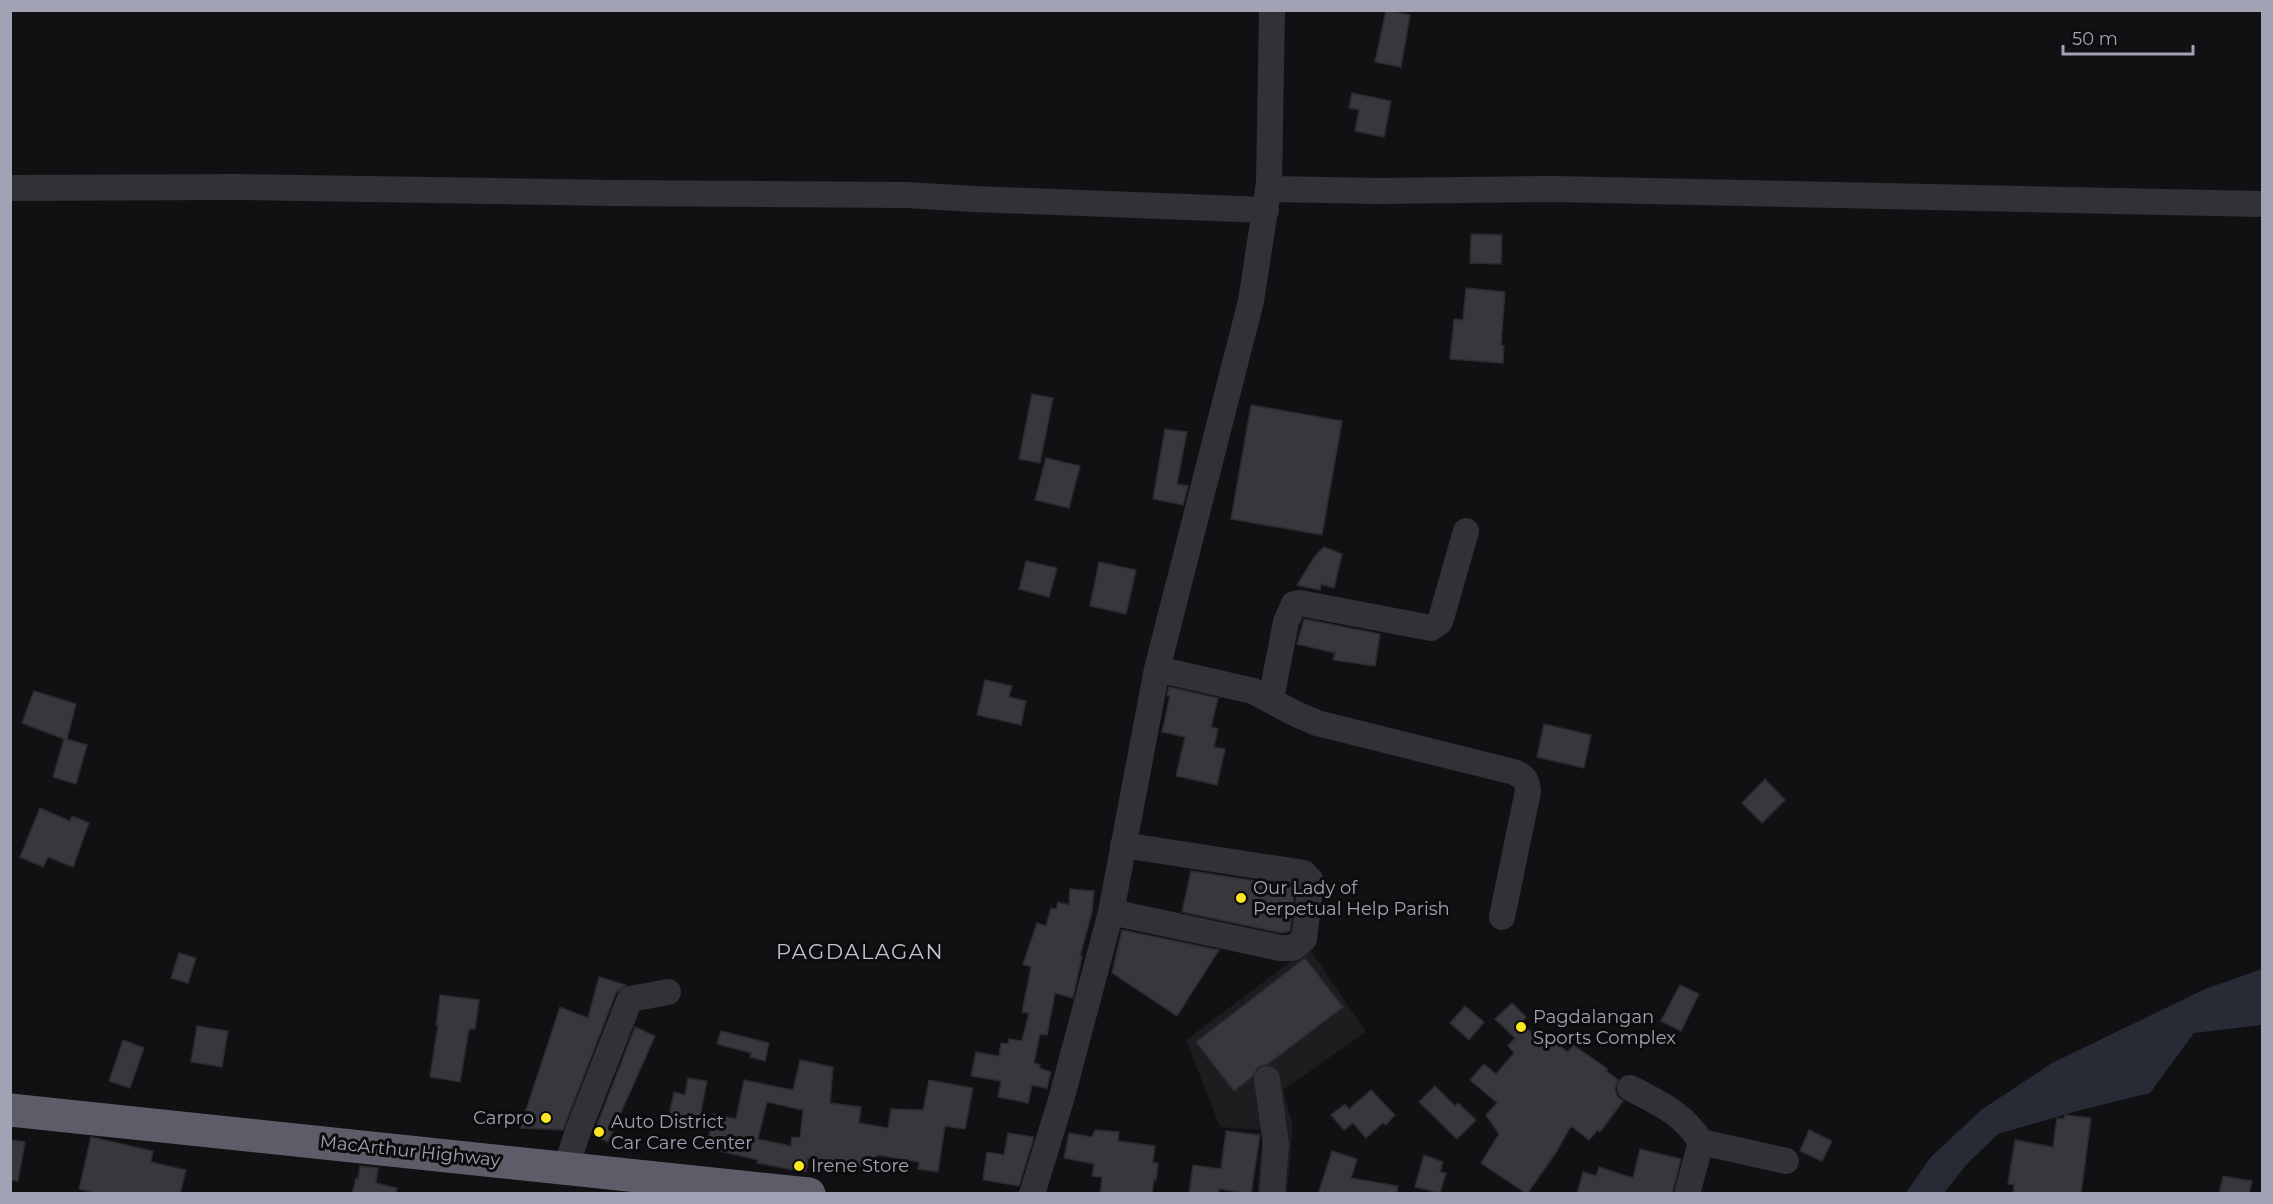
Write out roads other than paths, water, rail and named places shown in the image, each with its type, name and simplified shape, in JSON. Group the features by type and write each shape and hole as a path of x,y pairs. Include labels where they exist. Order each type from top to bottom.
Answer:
{"highway":[{"name":"MacArthur Highway","path":"10,1110 809,1194"}],"street":[{"path":"1032,1194 1061,1100 1111,912 1157,669 1251,302 1267,200 1272,10"},
{"path":"10,188 235,187 906,195 974,199 1267,200 1553,189 2262,204"},
{"path":"1270,699 1286,622 1294,604 1300,603 1431,628 1440,621 1466,531"},
{"path":"1157,669 1253,691 1317,723 1514,772 1524,777 1528,783 1528,791 1502,916"},
{"path":"1111,912 1280,948 1293,948 1304,939 1311,880 1304,873 1123,845"},
{"path":"566,1167 630,999 668,992"},
{"path":"1267,1079 1276,1144 1272,1194"},
{"path":"1630,1088 1676,1113 1691,1127 1701,1142 1786,1161"},
{"path":"1687,1194 1701,1142"}],"place":[{"name":"Our Lady of Perpetual Help Parish","path":"1241,898"},
{"name":"Pagdalangan Sports Complex","path":"1521,1027"},
{"name":"Carpro","path":"546,1118"},
{"name":"Auto District Car Care Center","path":"599,1132"},
{"name":"Irene Store","path":"799,1166"}],"district":[{"name":"PAGDALAGAN","path":"860,951"}]}
